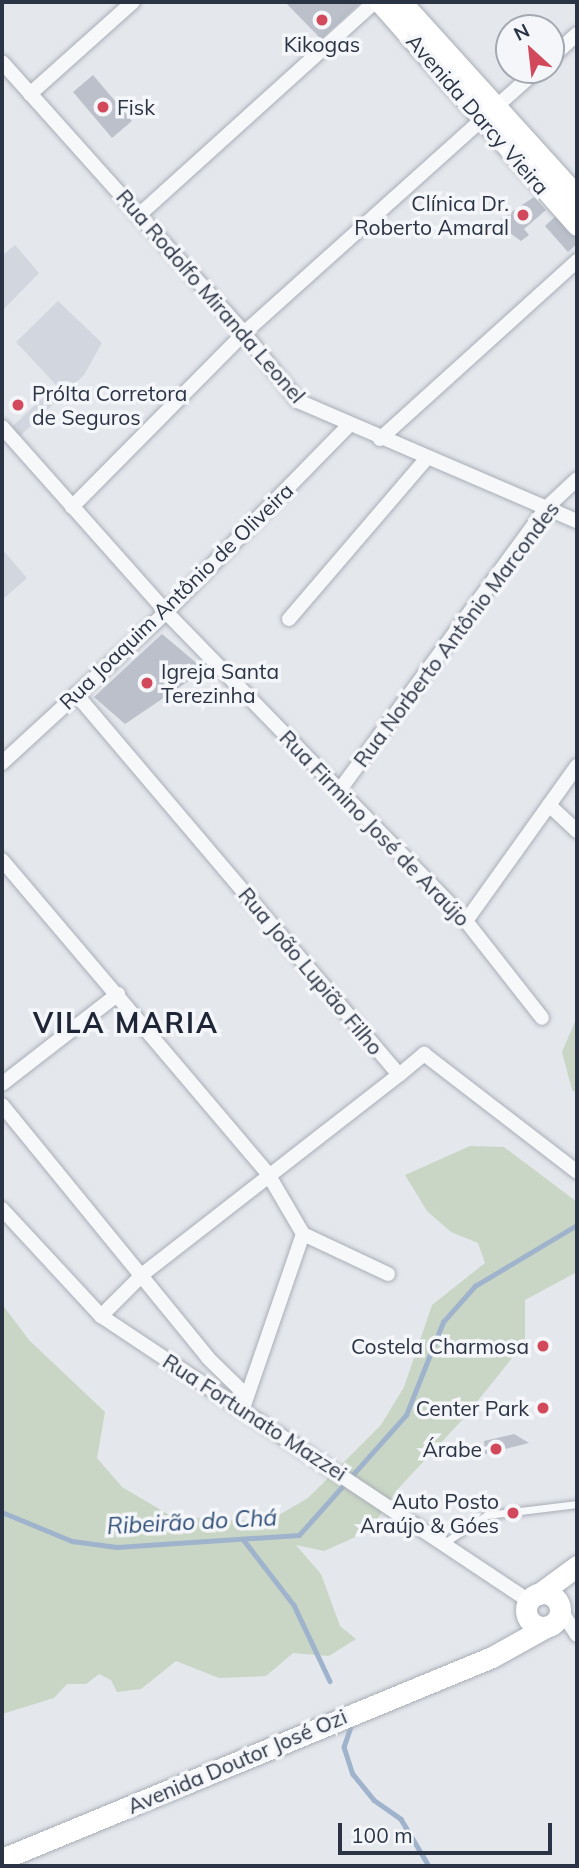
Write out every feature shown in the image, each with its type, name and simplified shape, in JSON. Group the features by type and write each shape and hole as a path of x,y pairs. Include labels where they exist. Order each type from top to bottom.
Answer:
{"main road":[{"name":"Avenida Darcy Vieira","path":"378,2 577,197"},
{"name":"Avenida Darcy Vieira","path":"401,2 577,225"},
{"path":"473,1663 531,1603 577,1566"},
{"path":"531,1603 532,1623 553,1617 577,1573"},
{"path":"531,1603 552,1596 553,1617"},
{"name":"Avenida Doutor José Ozi","path":"2,1859 473,1663 553,1617"}],"street":[{"path":"30,93 133,2"},
{"path":"139,215 378,2"},
{"name":"Rua Rodolfo Miranda Leonel","path":"2,62 244,333 298,401 348,426 577,521"},
{"path":"72,507 244,333 521,84"},
{"path":"380,439 577,261"},
{"name":"Rua Joaquim Antônio de Oliveira","path":"2,763 166,612 348,426"},
{"name":"Rua Firmino José de Araújo","path":"2,427 166,612 466,921 542,1018"},
{"path":"289,619 427,458"},
{"name":"Rua Norberto Antônio Marcondes","path":"339,791 546,508 577,479"},
{"name":"Rua João Lupião Filho","path":"75,694 399,1075 424,1054 577,1172"},
{"path":"466,921 577,766"},
{"path":"550,804 577,831"},
{"path":"2,860 268,1174 303,1234 388,1274"},
{"path":"2,1084 118,995"},
{"path":"101,1316 143,1274 268,1174 399,1075"},
{"path":"2,1105 143,1274 245,1402"},
{"name":"Rua Fortunato Mazzei","path":"2,1209 101,1316 245,1402 332,1468 531,1603"},
{"path":"245,1402 303,1234"},
{"path":"553,1617 577,1635"}],"lane":[{"path":"444,1544 487,1515 577,1504"}],"shaded area":[{"path":"15,245 39,273 2,311 2,256"},
{"path":"58,301 102,343 84,375 19,437 11,428 56,385 16,342"},
{"path":"2,549 27,578 2,600"}],"green space":[{"path":"577,1017 577,1093 572,1090 562,1052"},
{"path":"470,1146 504,1147 577,1202 577,1272 525,1300 525,1342 463,1419 397,1490 369,1531 324,1551 296,1545 321,1574 340,1626 356,1639 329,1656 293,1653 266,1676 219,1678 176,1661 141,1689 117,1692 111,1680 99,1674 86,1684 67,1684 54,1698 2,1714 2,1304 29,1340 105,1412 97,1458 122,1487 171,1516 267,1522 308,1498 381,1425 404,1387 432,1305 485,1263 478,1243 451,1232 427,1211 405,1175"}],"building":[{"name":"Kikogas","path":"285,2 361,2 321,39"},
{"name":"Fisk","path":"93,75 132,121 112,138 73,92"},
{"name":"Clínica Dr. Roberto Amaral","path":"534,197 546,210 524,229 529,235 521,241 503,228 501,219"},
{"path":"559,213 577,234 577,244 568,252 545,226"},
{"name":"Igreja Santa Terezinha","path":"162,634 205,670 125,724 94,697"},
{"name":"Árabe","path":"514,1434 529,1443 485,1454 484,1441"}],"waterway":[{"name":"Ribeirão do Chá","path":"2,1512 72,1541 117,1547 299,1535 406,1415 443,1322 475,1286 577,1225"},
{"path":"243,1539 294,1605 330,1681"},
{"path":"352,1724 344,1747 353,1774 374,1800 401,1819 429,1866"}],"place":[{"name":"Kikogas","path":"322,20"},
{"name":"Fisk","path":"103,107"},
{"name":"Clínica Dr. Roberto Amaral","path":"523,215"},
{"name":"PróIta Corretora de Seguros","path":"18,405"},
{"name":"Igreja Santa Terezinha","path":"147,683"},
{"name":"Costela Charmosa","path":"543,1346"},
{"name":"Center Park","path":"543,1408"},
{"name":"Árabe","path":"496,1449"},
{"name":"Auto Posto Araújo & Góes","path":"513,1513"}],"district":[{"name":"VILA MARIA","path":"126,1023"}]}
